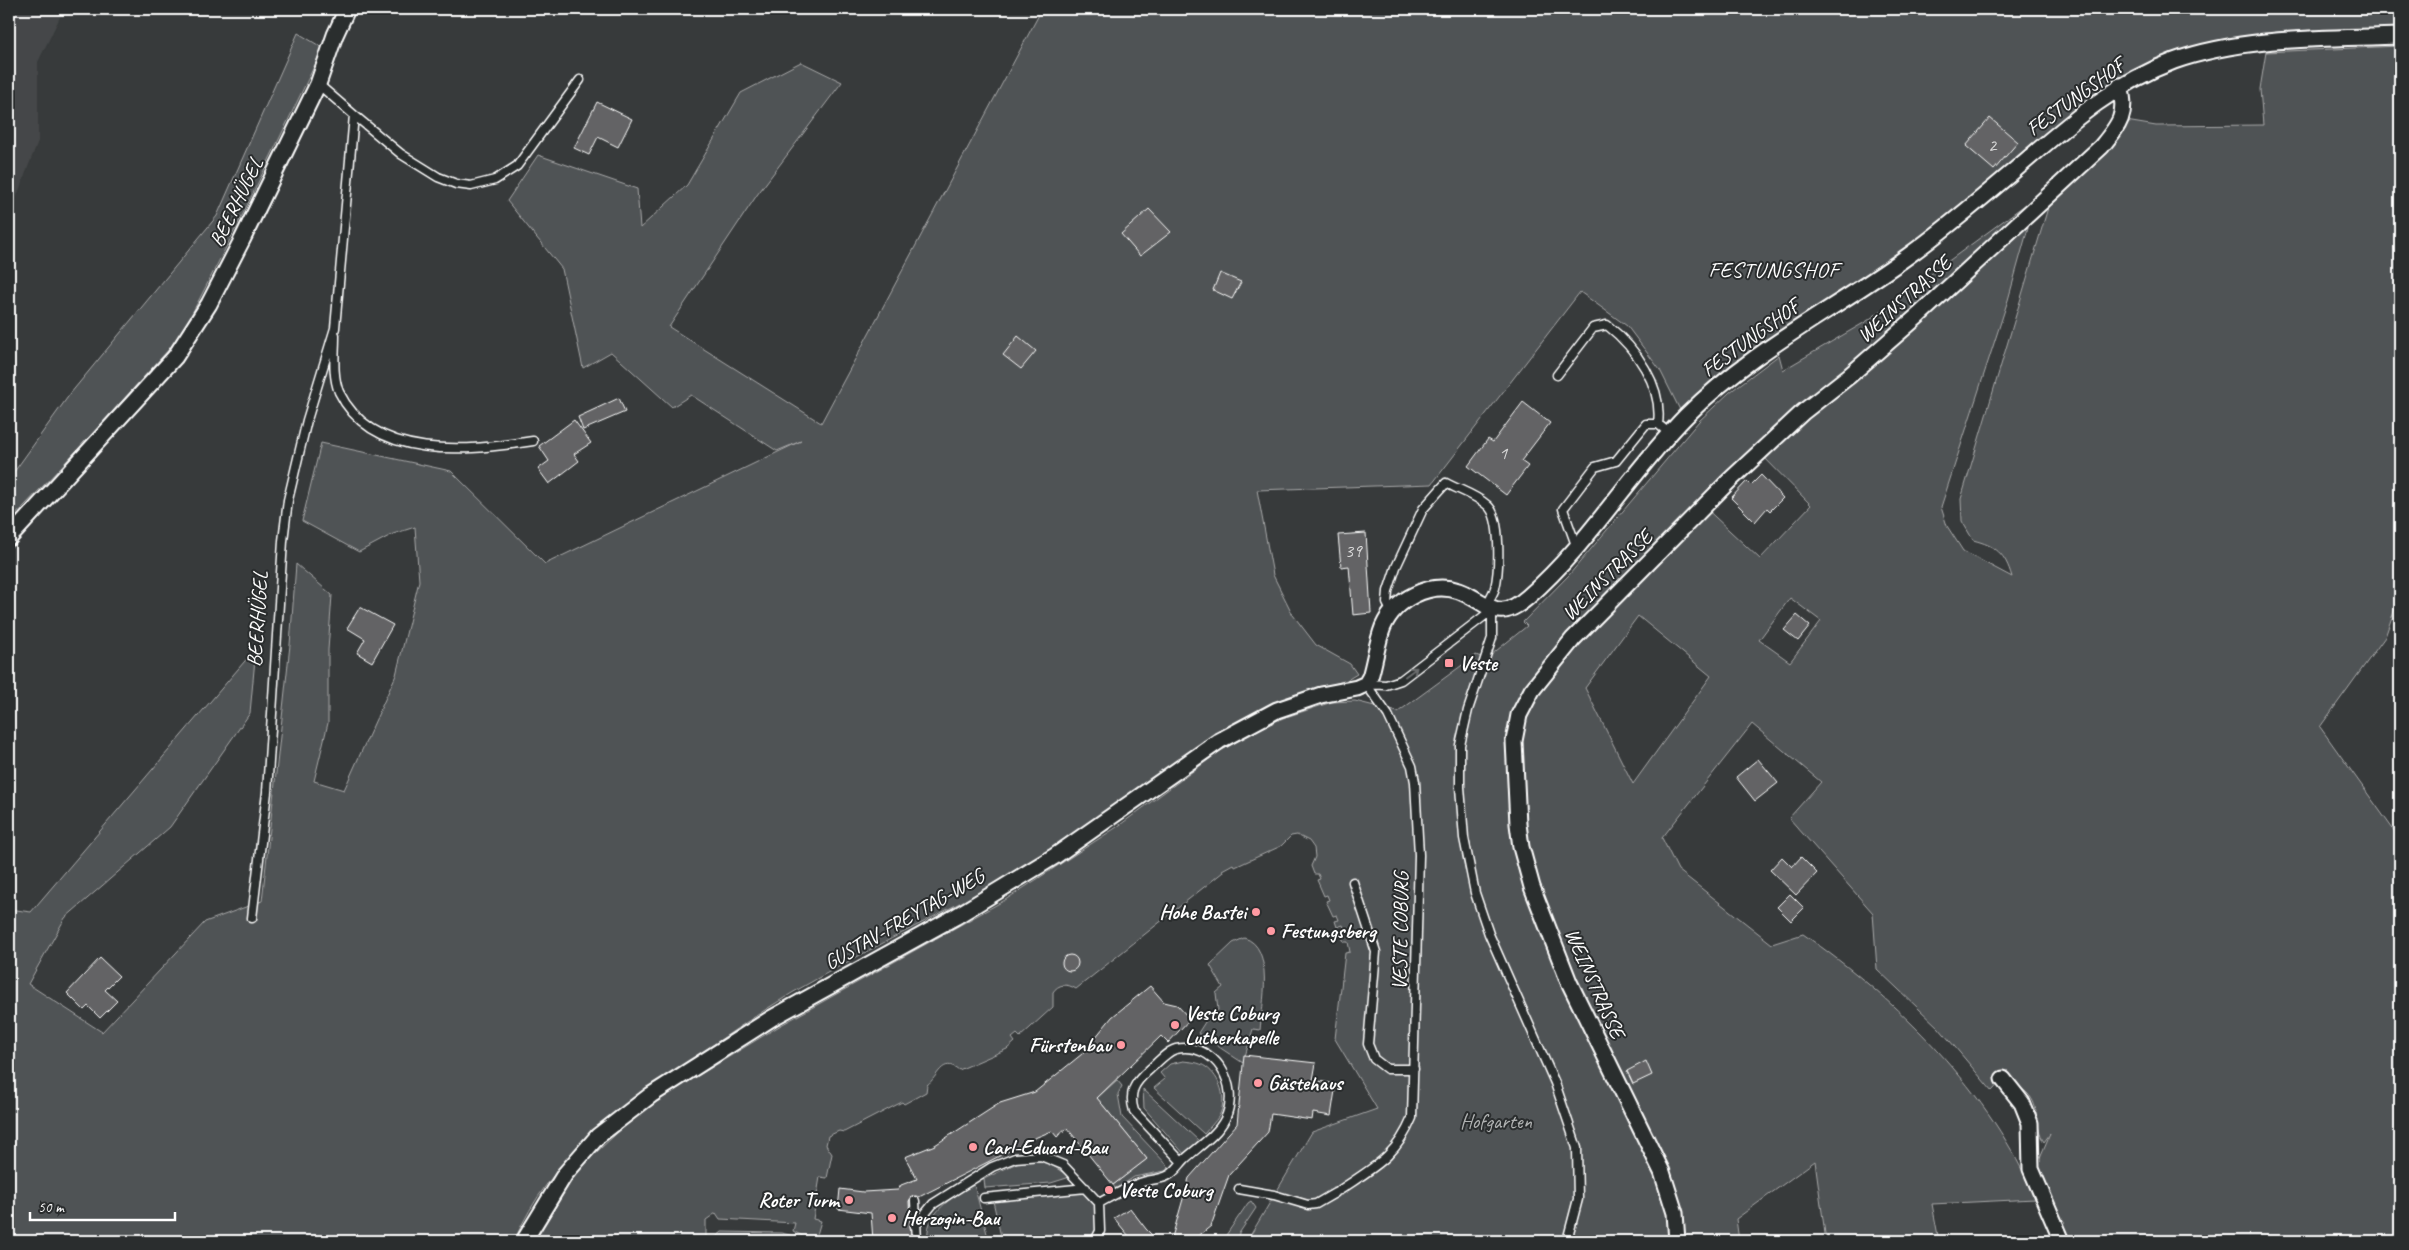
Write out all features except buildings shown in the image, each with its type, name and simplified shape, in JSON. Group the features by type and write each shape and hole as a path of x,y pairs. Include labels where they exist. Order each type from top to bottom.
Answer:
{"street":[{"name":"BEERHÜGEL","path":"9,538 175,357 209,304 318,84 335,35 347,9"},
{"name":"FESTUNGSHOF","path":"1489,608 1504,611 1526,599 1577,548 1684,418 1733,372 1908,256 1965,212 2072,120 2120,86 2178,60 2235,47 2300,39 2400,36"},
{"name":"WEINSTRASSE","path":"1677,1241 1675,1213 1662,1172 1569,982 1532,887 1521,847 1518,824 1514,741 1519,715 1532,690 1573,639 1729,481 1804,412 1919,315 2101,147 2124,115 2120,86"},
{"path":"1366,684 1370,677 1384,626 1392,613 1418,593 1438,588 1458,591 1489,608"},
{"name":"GUSTAV-FREYTAG-WEG","path":"524,1241 565,1174 598,1136 651,1095 772,1018 955,917 1055,856 1219,741 1277,710 1321,695 1349,690 1366,684"},
{"path":"2003,1079 2022,1103 2030,1123 2032,1169 2062,1241"}],"lane":[{"path":"318,84 401,154 438,177 456,184 471,186 495,180 517,166 580,80"},
{"name":"BEERHÜGEL","path":"354,115 334,328 335,379 344,399 362,424 386,437 416,445 492,448 533,441"},
{"path":"1557,375 1593,328 1607,325 1626,343 1652,382 1660,409 1658,424"},
{"name":"BEERHÜGEL","path":"252,918 267,792 283,541 288,500 307,420 334,328"},
{"path":"1577,548 1563,509 1595,467 1616,461 1646,424 1658,424 1670,434"},
{"path":"1392,613 1387,604 1388,591 1396,567 1424,509 1446,483 1488,505 1494,513 1498,558 1495,589 1489,608 1492,638 1468,710 1460,745 1460,788 1464,838 1475,893 1489,934 1555,1084 1577,1148 1578,1200 1567,1241"},
{"path":"1366,684 1386,685 1401,680 1489,608"},
{"name":"VESTE COBURG","path":"1239,1189 1274,1195 1303,1204 1316,1204 1388,1158 1405,1135 1412,1118 1419,855 1415,782 1412,766 1388,715 1366,684"},
{"path":"1353,882 1376,952 1368,1044 1374,1059 1387,1069 1414,1069"},
{"path":"1099,1202 1140,1183 1169,1176 1206,1142 1225,1120 1230,1103 1230,1087 1225,1070 1213,1059 1195,1048 1174,1049 1138,1079 1132,1089 1131,1102 1134,1111 1179,1159"},
{"path":"915,1226 934,1204 992,1167 1015,1158 1041,1156 1063,1165 1099,1202 1100,1231 1095,1241"},
{"path":"984,1198 1086,1188"},
{"path":"915,1200 917,1241"}],"shaded area":[{"path":"9,9 64,9 38,62 38,141 9,217"}],"green space":[{"path":"1042,9 2400,9 2400,32 2175,56 2009,175 1684,418 1660,370 1627,326 1580,292 1432,484 1257,490 1273,575 1293,615 1316,645 1350,664 1357,674 1347,680 1278,701 1241,720 1187,755 1110,812 1057,848 992,886 825,974 743,1025 639,1096 590,1136 547,1183 514,1241 9,1241 9,909 31,912 256,648 250,713 170,827 65,918 28,984 102,1032 205,922 262,901 290,645 296,564 332,595 328,650 328,723 314,781 344,790 396,675 419,581 415,527 393,534 359,552 302,521 321,443 451,471 545,564 801,441 777,451 691,395 672,407 611,352 583,368 562,269 507,201 538,155 637,189 640,228 687,185 741,93 801,62 842,82 757,195 669,327 821,423"},
{"path":"298,33 323,48 241,218 180,337 9,522 9,479 70,394 217,216"},
{"name":"Hofgarten","path":"2400,46 2400,594 2385,637 2320,727 2400,839 2400,1241 2065,1241 2035,1169 2050,1134 2044,1142 2031,1098 2022,1089 2003,1079 1992,1091 1939,1028 1877,969 1873,913 1789,818 1821,782 1752,724 1662,838 1678,870 1772,944 1803,934 1838,959 1906,1018 1967,1085 1994,1122 2017,1160 2035,1199 1932,1204 1939,1241 1826,1241 1815,1161 1736,1219 1739,1241 1247,1241 1312,1132 1377,1109 1335,1039 1345,953 1350,952 1348,942 1344,942 1340,932 1345,930 1343,925 1337,927 1335,921 1339,920 1337,915 1333,916 1326,901 1329,900 1327,895 1324,896 1317,880 1320,879 1318,874 1314,874 1311,866 1315,857 1314,848 1309,841 1297,835 1291,836 1281,846 1235,867 1233,864 1222,870 1223,872 1076,989 1066,985 1057,987 1053,992 1053,1007 1020,1037 1017,1034 1012,1038 1015,1042 1007,1049 959,1070 953,1066 944,1066 927,1085 926,1092 904,1104 902,1102 844,1132 839,1131 828,1136 826,1145 832,1154 827,1178 820,1177 813,1219 821,1221 816,1238 810,1240 793,1231 795,1223 720,1219 716,1213 706,1220 706,1241 535,1241 572,1180 587,1161 628,1123 665,1096 781,1025 1005,900 1117,827 1219,752 1254,731 1283,718 1332,702 1355,701 1398,712 1476,655 1486,659 1527,626 1523,622 1569,575 1699,421 1730,392 1779,355 1783,370 1867,321 2037,196 2008,300 1941,507 1947,526 1963,551 2012,577 2003,556 1994,548 1973,540 1962,521 1961,499 2047,211 2057,193 2126,121 2156,126 2263,125 2260,89 2266,52","holes":["1756,449 1811,505 1760,559 1700,503","1790,598 1821,621 1790,662 1759,640","1638,616 1711,676 1633,784 1585,688"]},
{"path":"1244,938 1254,943 1260,952 1263,964 1264,992 1260,1030 1253,1029 1243,1063 1198,1033 1207,1019 1218,1010 1216,993 1223,987 1210,965 1233,943"},
{"path":"1183,1061 1198,1063 1206,1067 1219,1082 1223,1096 1222,1109 1219,1116 1204,1134 1154,1088 1165,1079 1160,1073 1170,1064"},
{"path":"1117,1080 1122,1086 1118,1094 1122,1117 1169,1167 1165,1171 1134,1177 1116,1189 1113,1185 1147,1159 1097,1098"},
{"path":"1143,1089 1199,1141 1185,1155 1144,1108"},
{"path":"1033,1160 1050,1164 1070,1177 1051,1183 985,1188 984,1179 1021,1161"},
{"path":"974,1185 989,1241 929,1241 930,1223 941,1207"},
{"path":"1082,1193 1092,1195 1101,1216 1093,1241 1002,1241 993,1201"},
{"path":"1251,1201 1256,1208 1234,1241 1222,1241 1248,1203"},
{"path":"722,1232 781,1233 790,1235 799,1241 711,1241"}],"place":[{"name":"Veste","path":"1449,663"},
{"name":"Hohe Bastei","path":"1256,912"},
{"name":"Festungsberg","path":"1271,931"},
{"name":"Veste Coburg Lutherkapelle","path":"1175,1025"},
{"name":"Fürstenbau","path":"1121,1045"},
{"name":"Gästehaus","path":"1258,1083"},
{"name":"Carl-Eduard-Bau","path":"973,1147"},
{"name":"Veste Coburg","path":"1109,1190"},
{"name":"Roter Turm","path":"849,1200"},
{"name":"Herzogin-Bau","path":"892,1218"}],"district":[{"name":"FESTUNGSHOF","path":"1774,269"}]}
